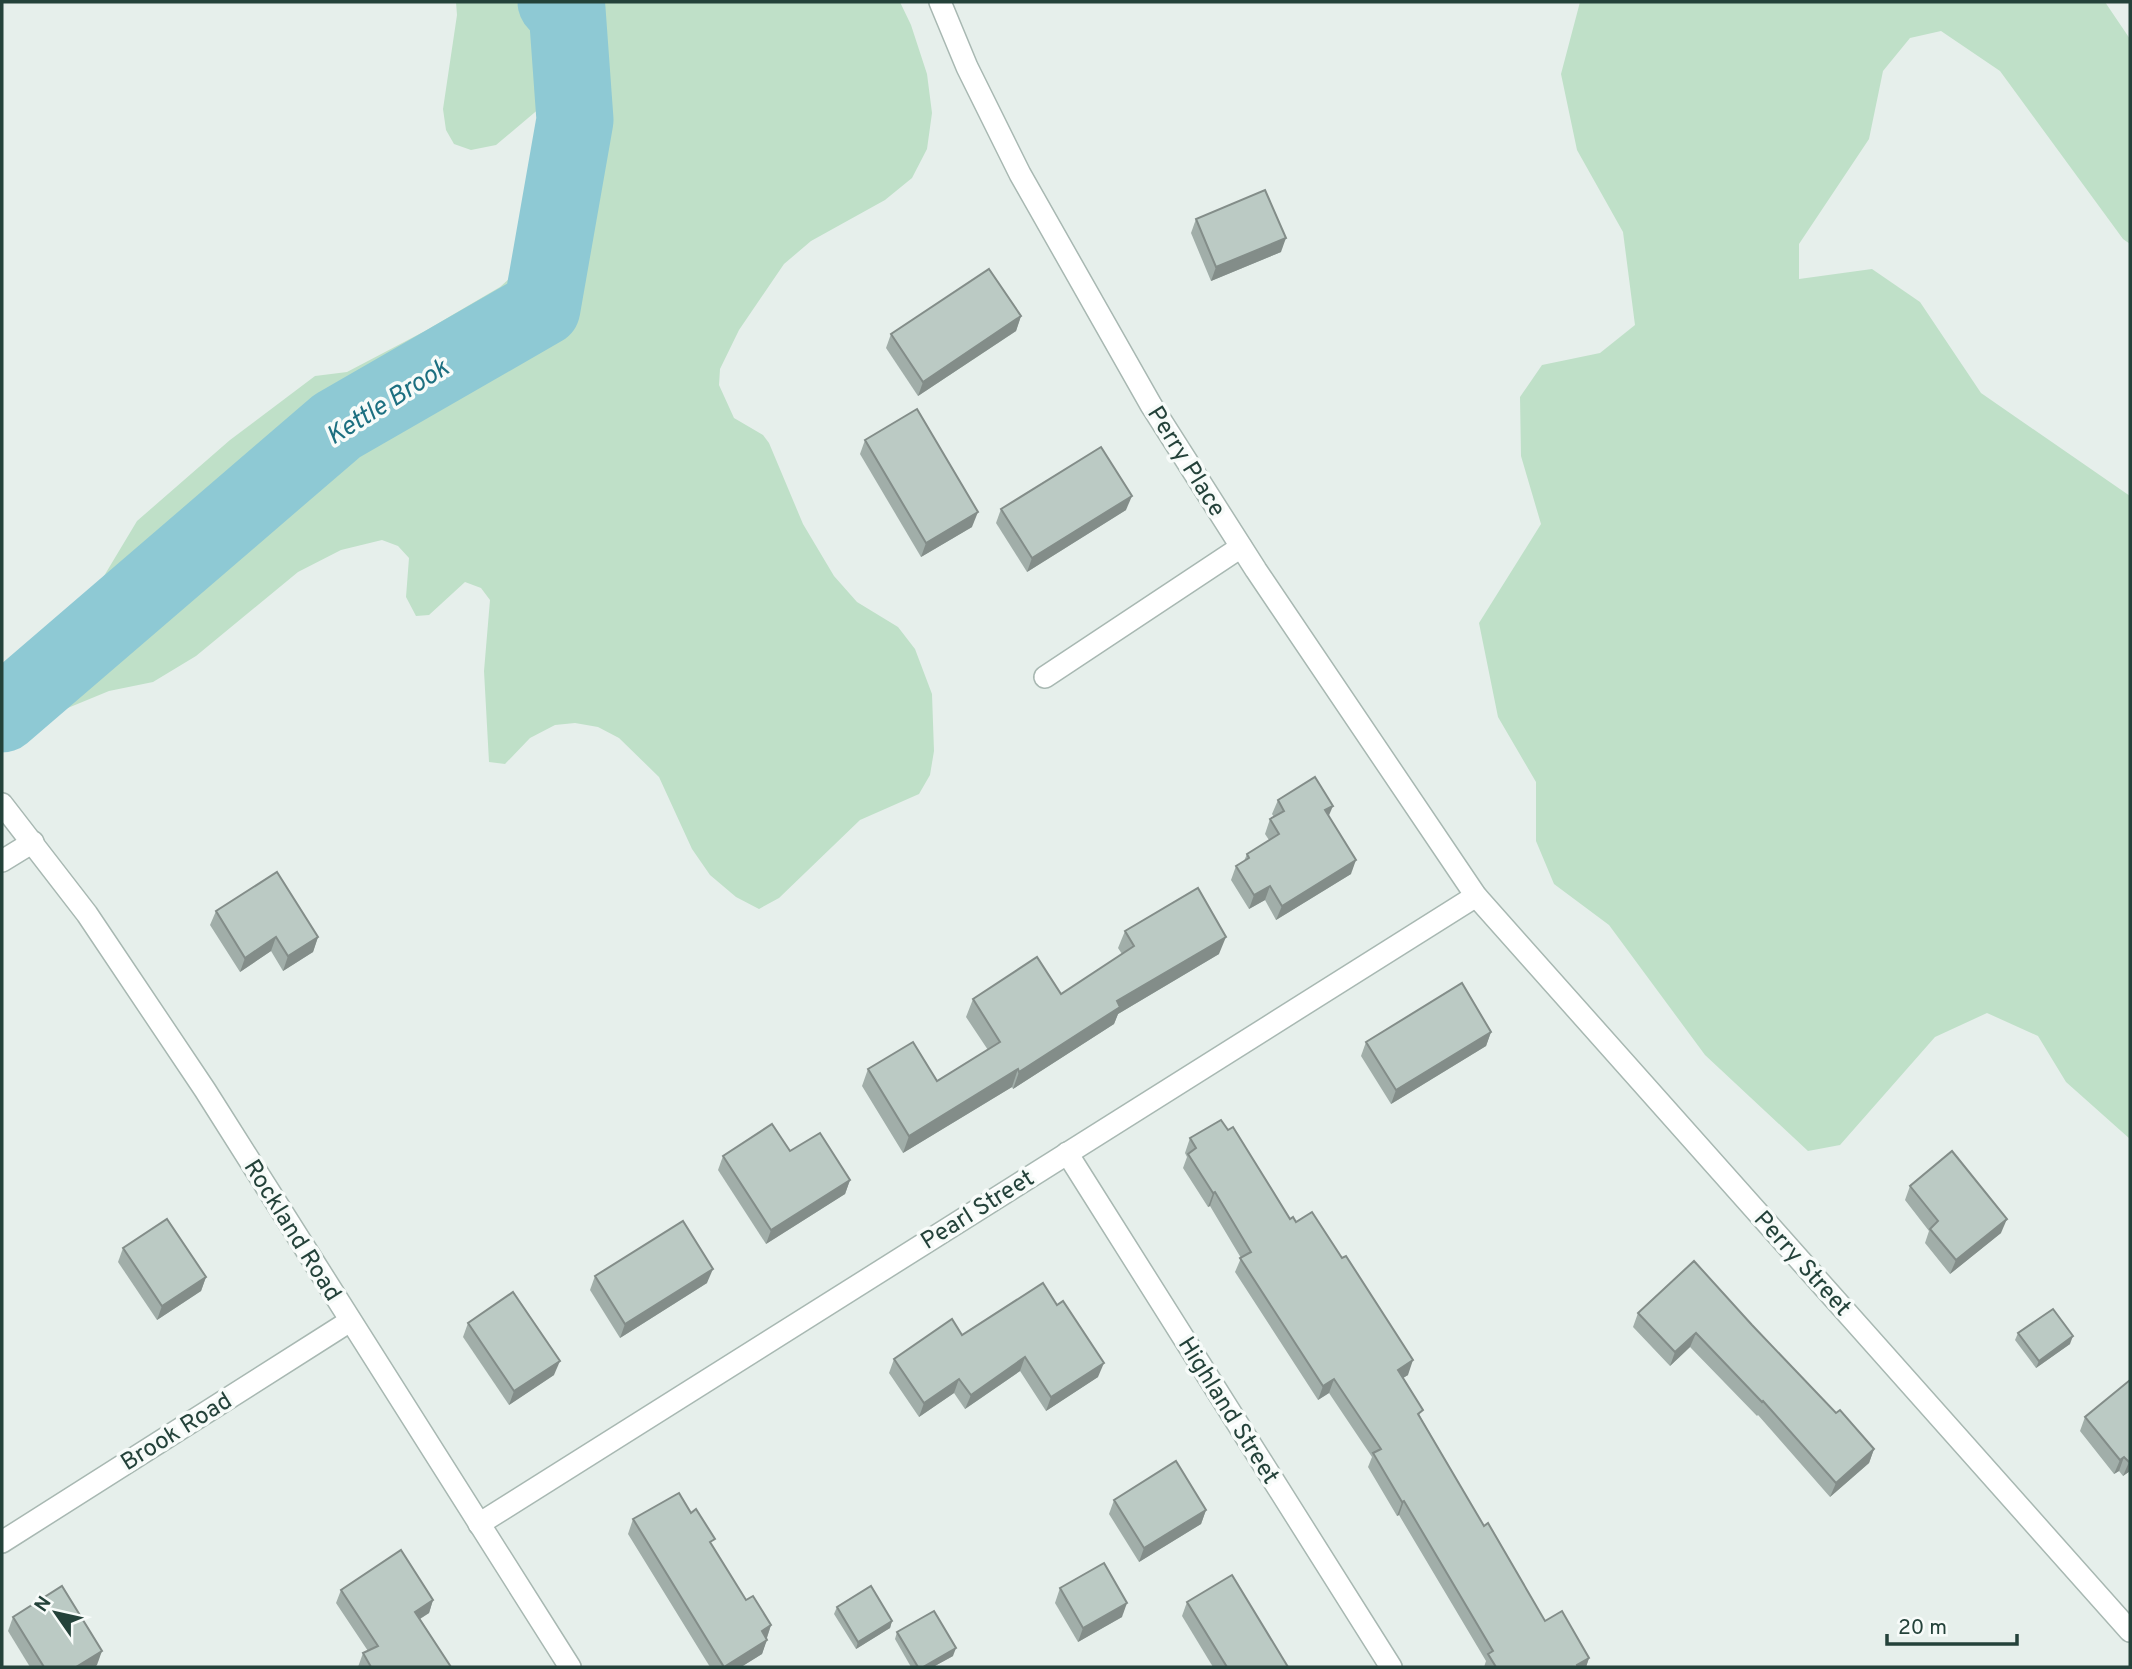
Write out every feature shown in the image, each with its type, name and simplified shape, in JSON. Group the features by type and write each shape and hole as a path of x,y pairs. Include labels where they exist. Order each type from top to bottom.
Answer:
{"street":[{"name":"Perry Place","path":"940,2 967,67 1020,174 1151,405 1241,547 1476,896"},
{"path":"1045,677 1241,547"},
{"name":"Rockland Road","path":"2,804 87,914 205,1090 570,1667"},
{"path":"2,861 33,842"},
{"name":"Pearl Street","path":"479,1524 1476,896"},
{"name":"Perry Street","path":"1476,896 2130,1631"},
{"name":"Highland Street","path":"1067,1153 1391,1667"},
{"name":"Brook Road","path":"2,1542 350,1321"}],"green space":[{"path":"456,2 900,2 911,25 927,74 932,113 927,149 912,178 885,200 811,241 784,264 739,330 720,369 719,385 734,418 763,435 769,443 803,524 834,576 857,602 898,627 915,649 932,694 934,751 930,775 919,794 860,820 779,898 759,909 736,897 710,875 692,849 659,777 619,738 598,727 575,723 555,725 530,738 505,764 489,762 484,671 490,600 481,588 465,582 429,615 416,616 406,597 409,558 398,546 382,540 341,550 298,572 196,656 153,682 109,691 41,719 14,685 47,666 59,651 137,521 230,440 315,376 347,372 425,331 500,287 529,261 562,184 572,142 571,121 564,108 547,102 496,145 471,150 454,144 446,130 443,109 457,15"},
{"path":"1580,2 2105,2 2130,39 2130,244 2123,239 2000,71 1941,31 1910,38 1883,71 1869,139 1799,244 1799,279 1872,269 1920,302 1981,393 2130,496 2130,1139 2066,1082 2038,1036 1987,1013 1935,1037 1840,1145 1808,1151 1705,1055 1609,925 1554,884 1536,841 1536,782 1498,717 1479,623 1541,524 1521,456 1520,397 1542,365 1600,353 1635,325 1623,232 1577,150 1561,74"}],"water":[{"path":"14,685 41,719 2,738 2,697"}],"building":[{"path":"1265,190 1286,238 1216,267 1196,219"},
{"path":"989,269 1021,316 923,382 891,334"},
{"path":"917,409 978,512 926,543 865,440"},
{"path":"1101,447 1132,496 1032,558 1001,509"},
{"path":"1315,777 1333,806 1325,810 1356,860 1282,906 1270,886 1254,895 1236,866 1249,858 1247,854 1279,834 1270,819 1284,811 1278,800"},
{"path":"277,872 318,937 288,956 276,937 245,958 216,911"},
{"path":"1198,888 1226,937 1117,1001 1120,1007 1019,1072 1018,1069 909,1136 868,1069 913,1042 937,1081 1000,1042 973,999 1037,957 1061,994 1134,946 1125,931"},
{"path":"1462,983 1491,1032 1396,1090 1366,1042"},
{"path":"1221,1120 1228,1130 1233,1127 1290,1219 1293,1217 1296,1222 1312,1212 1342,1258 1346,1256 1413,1360 1398,1370 1423,1410 1418,1414 1484,1526 1488,1523 1545,1621 1562,1611 1589,1658 1577,1665 1578,1667 1496,1667 1488,1654 1493,1651 1373,1453 1381,1449 1334,1379 1323,1386 1240,1258 1251,1252 1215,1192 1213,1193 1188,1154 1196,1148 1190,1138"},
{"path":"772,1124 790,1151 820,1133 850,1180 771,1230 723,1156"},
{"path":"1952,1151 2007,1219 1956,1260 1930,1229 1938,1221 1910,1186"},
{"path":"167,1219 206,1277 162,1306 123,1248"},
{"path":"683,1221 713,1269 625,1324 595,1276"},
{"path":"1694,1261 1836,1413 1840,1410 1874,1449 1836,1483 1763,1401 1696,1333 1675,1352 1638,1313"},
{"path":"1043,1283 1057,1305 1063,1301 1104,1363 1051,1397 1025,1357 971,1395 959,1379 924,1403 894,1359 952,1319 962,1335"},
{"path":"513,1292 560,1361 514,1391 468,1323"},
{"path":"2053,1309 2073,1336 2039,1361 2018,1333"},
{"path":"2130,1380 2129,1462 2124,1457 2120,1460 2085,1417"},
{"path":"1176,1461 1206,1510 1144,1548 1114,1500"},
{"path":"679,1493 691,1513 696,1509 715,1539 710,1542 746,1600 753,1596 771,1625 762,1631 767,1640 724,1667 633,1519"},
{"path":"401,1550 433,1600 415,1612 451,1667 371,1667 363,1653 378,1646 341,1590"},
{"path":"1104,1563 1127,1603 1083,1628 1060,1588"},
{"path":"1232,1575 1288,1667 1227,1667 1187,1602"},
{"path":"62,1586 102,1651 76,1667 44,1667 13,1617"},
{"path":"871,1586 892,1621 858,1642 837,1607"},
{"path":"934,1611 956,1648 923,1667 918,1667 897,1632"}],"waterway":[{"name":"Kettle Brook","path":"2,714 337,426 542,308 575,120 567,9 556,2"}]}
